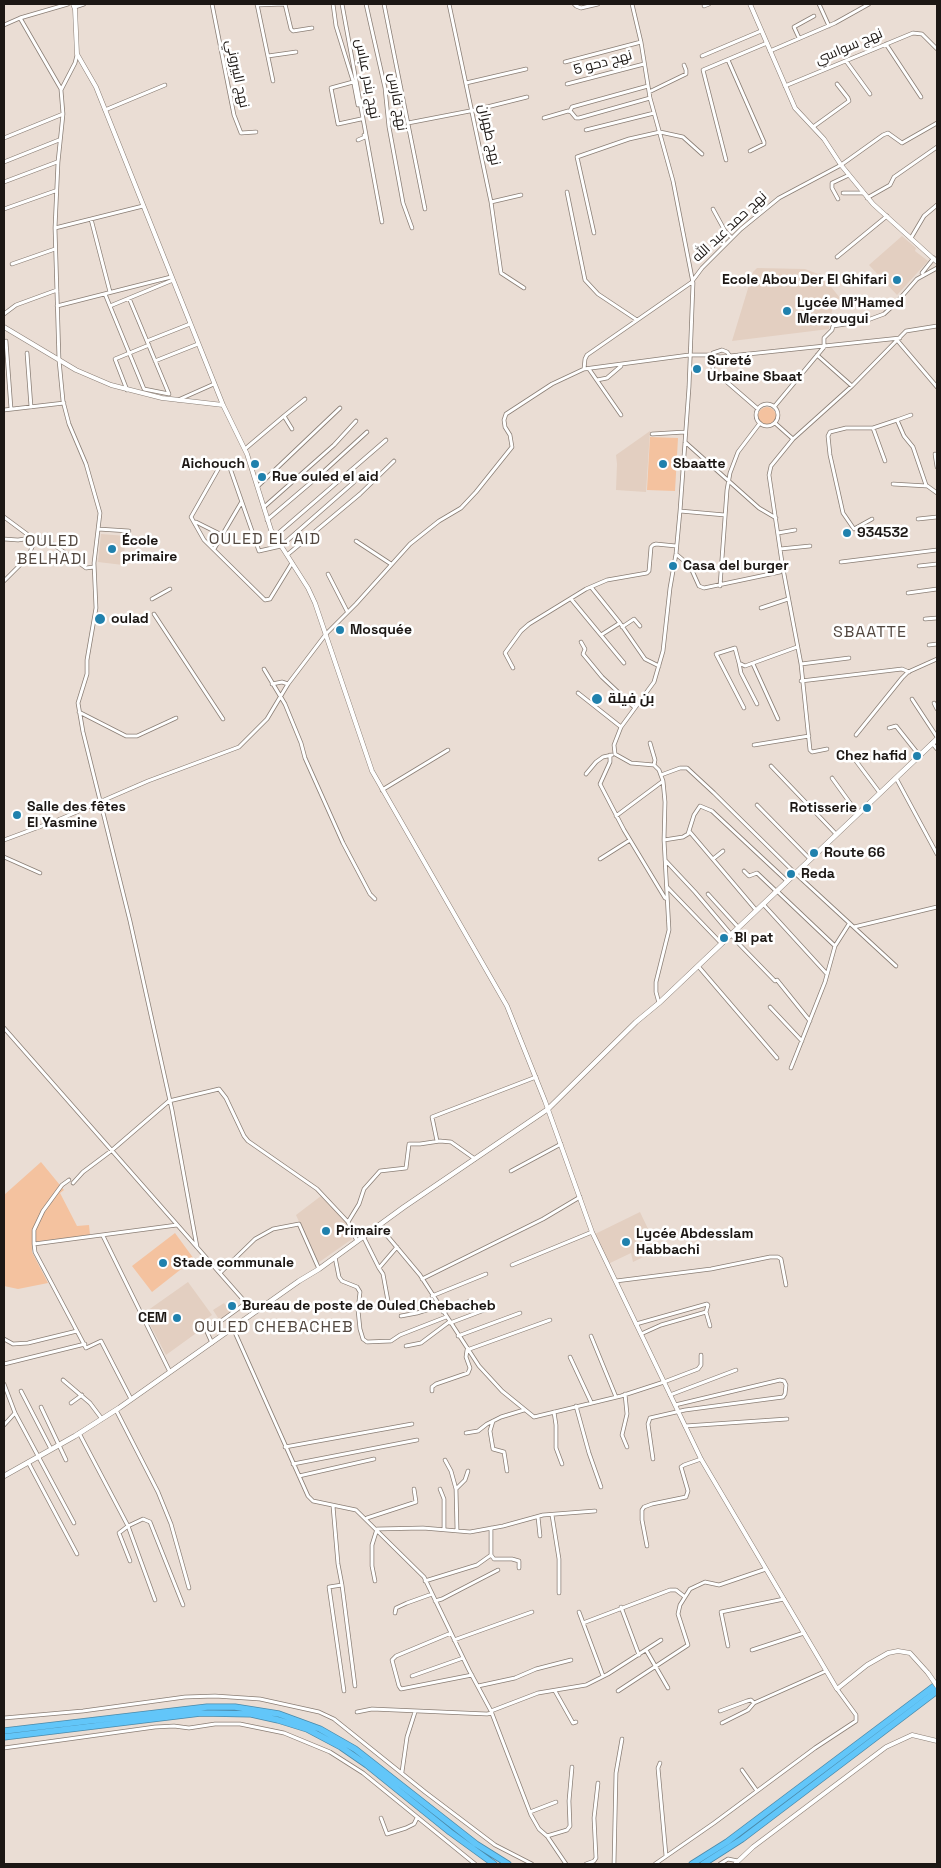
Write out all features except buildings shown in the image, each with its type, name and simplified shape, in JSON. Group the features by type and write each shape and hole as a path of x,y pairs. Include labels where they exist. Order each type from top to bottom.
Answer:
{"highway":[{"path":"692,1864 727,1842 937,1685"},
{"path":"703,1864 742,1839 937,1691"},
{"path":"4,1731 207,1707 243,1708 279,1714 320,1728 350,1745 476,1844 508,1864"},
{"path":"4,1737 201,1713 241,1714 278,1720 307,1729 341,1747 494,1864"}],"main road":[{"path":"4,1476 116,1410 548,1108 636,1022 659,1003 937,738"}],"street":[{"path":"4,25 20,18 68,4"},
{"path":"61,90 75,63 77,54 74,6 84,4"},
{"name":"نهج البيروني","path":"212,4 234,115 241,133 256,132"},
{"path":"273,81 257,4 285,4 293,31 312,28"},
{"path":"333,4 336,26 354,80 365,137 358,140"},
{"name":"نهج بندر عباس","path":"342,4 354,80 371,158 382,222"},
{"name":"نهج فارس","path":"366,4 385,88 389,127 403,203 412,228"},
{"path":"384,4 425,209"},
{"name":"نهج طهران","path":"449,4 491,202 501,272 524,288"},
{"path":"574,4 578,8 598,4"},
{"path":"632,4 641,42 650,98 673,180 693,283 689,387 676,554 663,651 654,682 621,727 610,762 600,784 616,816 664,898 667,899"},
{"path":"704,6 709,4"},
{"path":"750,4 796,108 824,139 841,165 867,198 935,260 884,314 865,321 833,326 832,330 824,338 824,347 774,407"},
{"path":"819,4 829,26"},
{"path":"770,51 829,26 869,4"},
{"path":"799,38 794,27 814,16"},
{"path":"20,18 61,90 63,114 59,140 55,228 59,360 64,403 69,424 86,464 100,513 94,567 96,608 87,660 87,674 78,703 79,712 130,921 170,1101 197,1247"},
{"path":"702,56 761,31"},
{"name":"نهج سواسي","path":"785,86 913,33 922,34 937,49"},
{"path":"565,62 641,42"},
{"path":"726,160 702,72 766,43"},
{"path":"886,44 921,97"},
{"path":"268,56 296,52"},
{"path":"77,54 96,87 214,384 245,449 268,520 275,536 310,592 370,765 382,790 506,1003 548,1108 592,1232 701,1459 767,1568 836,1689 856,1715 856,1721 815,1748 655,1864"},
{"path":"728,60 764,142 764,144 750,151"},
{"path":"846,61 870,94"},
{"name":"نهج دحو 5","path":"567,84 644,64"},
{"path":"649,92 686,74 684,65"},
{"path":"466,83 526,69"},
{"path":"354,80 331,88 338,124 361,119"},
{"path":"813,127 848,102 848,98 837,84"},
{"path":"105,110 165,85"},
{"path":"544,118 560,112 570,111 572,107 648,86"},
{"path":"408,123 527,97"},
{"path":"570,111 576,118 579,118 650,98"},
{"path":"586,130 654,113"},
{"path":"4,138 63,114"},
{"name":"نهج حمد عبد الله","path":"693,283 693,279 702,268 732,238 779,198 841,165 888,133 902,143 937,122"},
{"path":"594,233 577,157 660,132 683,137 702,154"},
{"path":"4,162 59,140"},
{"path":"867,198 890,185 894,177 937,147"},
{"path":"4,182 58,162"},
{"path":"838,200 832,188 832,183 850,175"},
{"path":"4,209 56,191"},
{"path":"567,192 585,280 598,294 637,320"},
{"path":"842,192 864,193"},
{"path":"491,202 521,195"},
{"path":"911,238 924,216 937,205"},
{"path":"55,228 143,206"},
{"path":"713,209 725,231 732,238"},
{"path":"837,257 887,216"},
{"path":"91,219 110,292"},
{"path":"12,264 55,249"},
{"path":"920,276 937,268"},
{"path":"57,306 110,292 172,279"},
{"path":"110,306 172,279"},
{"path":"621,415 597,380 587,369 585,359 587,355 693,283"},
{"path":"4,314 16,305 57,290"},
{"path":"105,294 144,389 169,394"},
{"path":"129,298 171,400"},
{"path":"127,390 115,360 190,324"},
{"path":"827,749 811,751 800,664 769,480 770,469 793,439 852,386 906,331 937,326"},
{"path":"4,327 90,376 127,390 171,400 223,405"},
{"path":"4,840 101,802 148,781 239,747 267,719 288,684 326,634 391,564 438,521 461,508 476,492 512,447 510,435 504,427 506,414 552,384 587,369 689,355 720,357 898,339"},
{"path":"898,339 937,388"},
{"path":"6,341 11,409"},
{"path":"155,361 198,344"},
{"path":"712,355 722,350 730,356"},
{"path":"26,353 31,407"},
{"path":"712,355 713,370 758,409"},
{"path":"816,355 852,386"},
{"path":"597,380 607,378 622,365"},
{"path":"176,400 214,384"},
{"path":"245,449 305,399"},
{"path":"4,410 64,403"},
{"path":"764,404 774,407 778,414 775,423 766,427 760,423 756,416 758,409 764,404"},
{"path":"258,486 340,408"},
{"path":"872,519 854,529 843,513 828,436 830,432 840,428 873,428 911,415"},
{"path":"284,416 292,429"},
{"path":"897,420 904,436 913,447 927,486"},
{"path":"264,507 334,445 356,421"},
{"path":"720,586 729,479 738,452 760,423"},
{"path":"775,423 793,439"},
{"path":"873,428 885,461"},
{"path":"268,520 367,432"},
{"path":"652,434 685,432"},
{"path":"275,536 386,440"},
{"path":"685,442 729,479 759,508 776,518"},
{"path":"935,454 937,466"},
{"path":"287,556 360,494 394,461"},
{"path":"292,563 270,600 266,600 204,540 192,517 220,466 230,468 259,551 281,546 354,482"},
{"path":"892,484 927,486 937,493"},
{"path":"214,549 242,502"},
{"path":"680,511 725,515"},
{"path":"4,517 33,539"},
{"path":"918,519 937,517"},
{"path":"194,522 222,535"},
{"path":"98,529 129,531"},
{"path":"778,533 795,530"},
{"path":"4,539 33,539 50,542 86,568 94,567"},
{"path":"4,580 28,557 33,539"},
{"path":"356,541 391,564"},
{"path":"513,668 505,653 521,630 591,587 607,580 647,573 649,571 651,548 653,545 676,546"},
{"path":"780,549 810,546"},
{"path":"841,562 937,550"},
{"path":"676,554 690,566 699,586 704,588 780,572 783,569"},
{"path":"919,566 937,564"},
{"path":"328,574 348,612"},
{"path":"591,587 645,658 659,666"},
{"path":"152,599 170,589"},
{"path":"908,593 937,589"},
{"path":"761,608 788,598"},
{"path":"571,599 624,663"},
{"path":"154,614 223,720"},
{"path":"925,619 937,618"},
{"path":"622,627 634,619 640,626"},
{"path":"602,635 620,623"},
{"path":"581,642 585,649 583,654 602,677 635,708"},
{"path":"929,645 937,644"},
{"path":"739,663 745,666 753,664 797,647"},
{"path":"744,708 716,654 736,648 741,673 757,704"},
{"path":"800,664 849,658"},
{"path":"856,735 902,678 937,659"},
{"path":"753,664 778,719"},
{"path":"801,682 902,668 910,672"},
{"path":"264,669 285,704 305,758 344,843 370,894 375,899"},
{"path":"272,684 282,682 288,684"},
{"path":"578,692 621,727"},
{"path":"912,699 937,738"},
{"path":"934,703 937,709"},
{"path":"79,712 126,736 137,736 176,718"},
{"path":"889,728 896,726 919,755"},
{"path":"754,745 808,736"},
{"path":"650,743 655,760 654,765 662,775 665,802 664,840 668,937 656,982 659,1003"},
{"path":"932,743 937,749"},
{"path":"382,790 448,750"},
{"path":"586,774 596,762 603,757 612,755 631,763 654,765"},
{"path":"852,758 880,793"},
{"path":"771,766 836,834"},
{"path":"662,775 680,768 687,768 795,873 896,966"},
{"path":"832,778 858,814"},
{"path":"896,778 937,854"},
{"path":"616,816 663,781"},
{"path":"664,840 683,837 689,830 694,815 700,806 712,811 787,880"},
{"path":"757,806 810,859"},
{"path":"689,830 756,910"},
{"path":"600,859 630,840"},
{"path":"713,859 723,851"},
{"path":"4,857 40,873"},
{"path":"665,860 731,934 775,981 777,980 810,1021"},
{"path":"744,871 750,876 757,873 835,946"},
{"path":"667,886 721,943"},
{"path":"708,894 738,927"},
{"path":"763,904 828,975"},
{"path":"853,927 937,907"},
{"path":"790,1068 828,975 835,946 849,924"},
{"path":"698,965 777,1058"},
{"path":"770,1008 802,1041"},
{"path":"4,1028 254,1312"},
{"path":"437,1141 432,1117 536,1077"},
{"path":"73,1183 83,1172 170,1101 219,1089 233,1109 248,1141 317,1189 348,1222 356,1241"},
{"path":"348,1222 359,1204 364,1189 380,1171 406,1168 409,1144 437,1141 450,1142 475,1159"},
{"path":"511,1171 561,1144"},
{"path":"69,1180 62,1185 43,1211 34,1230 35,1252 86,1348 101,1341 131,1399"},
{"path":"422,1279 543,1219 580,1198"},
{"path":"220,1273 255,1239 273,1229 299,1224 319,1269"},
{"path":"34,1244 178,1225"},
{"path":"379,1226 422,1279 467,1350 493,1382 534,1417 616,1397 664,1382 698,1369 701,1365 701,1355"},
{"path":"512,1265 592,1232"},
{"path":"103,1236 170,1373"},
{"path":"364,1236 383,1274 388,1301"},
{"path":"379,1268 397,1247"},
{"path":"616,1281 711,1269 770,1256 781,1259 786,1285"},
{"path":"335,1257 342,1281 357,1287 360,1292 358,1310 360,1329 363,1339 367,1342 390,1341 400,1335 446,1317"},
{"path":"432,1296 486,1274"},
{"path":"443,1312 470,1301"},
{"path":"212,1343 207,1332 246,1303"},
{"path":"636,1324 707,1304 706,1312 710,1326"},
{"path":"401,1316 439,1306"},
{"path":"406,1346 420,1343 450,1323 496,1306"},
{"path":"641,1334 661,1325 706,1312"},
{"path":"458,1336 520,1313"},
{"path":"467,1350 550,1320"},
{"path":"233,1328 240,1340 285,1447 308,1496 313,1501 356,1510 367,1518 419,1571 492,1712 530,1812 539,1829 547,1836 566,1864"},
{"path":"4,1339 13,1344 28,1344 77,1331"},
{"path":"591,1336 616,1397"},
{"path":"4,1364 85,1344"},
{"path":"432,1391 432,1387 436,1384 468,1373 470,1368 466,1357 467,1350"},
{"path":"570,1357 591,1402"},
{"path":"670,1395 736,1370"},
{"path":"63,1380 90,1403 102,1419"},
{"path":"653,1458 648,1424 650,1418 783,1396 786,1394 786,1385 783,1381 774,1381 675,1405"},
{"path":"4,1384 15,1413 74,1523"},
{"path":"21,1391 51,1449"},
{"path":"625,1394 627,1414 622,1435 627,1447"},
{"path":"71,1403 82,1396"},
{"path":"576,1406 601,1487"},
{"path":"41,1408 66,1460"},
{"path":"116,1410 158,1492 172,1524 189,1588"},
{"path":"466,1433 478,1431 493,1421 525,1410"},
{"path":"554,1412 556,1448 562,1464"},
{"path":"4,1426 15,1413"},
{"path":"685,1426 787,1419"},
{"path":"493,1421 490,1432 493,1449 504,1452 507,1470"},
{"path":"285,1447 412,1424"},
{"path":"79,1433 128,1526 155,1600"},
{"path":"293,1464 417,1440"},
{"path":"299,1476 374,1459"},
{"path":"648,1546 642,1520 642,1510 644,1507 652,1504 686,1496 688,1491 682,1467 701,1459"},
{"path":"445,1460 451,1471 456,1489 457,1530"},
{"path":"28,1462 76,1554"},
{"path":"456,1489 465,1480 468,1471"},
{"path":"367,1518 416,1502 414,1489"},
{"path":"440,1489 444,1499 444,1529"},
{"path":"333,1506 338,1564 355,1686"},
{"path":"378,1529 423,1528 470,1532 543,1515 594,1511"},
{"path":"552,1515 559,1559 559,1593"},
{"path":"538,1517 540,1536"},
{"path":"130,1561 119,1534 128,1526 143,1519 150,1522 183,1605"},
{"path":"491,1528 492,1555 494,1559 518,1561 519,1568"},
{"path":"375,1581 372,1566 372,1545 378,1529"},
{"path":"425,1581 477,1565 492,1555"},
{"path":"618,1691 688,1645 678,1614 690,1589 703,1583 719,1585 767,1568"},
{"path":"435,1601 498,1570"},
{"path":"342,1585 329,1587 344,1691"},
{"path":"583,1623 672,1589 685,1597"},
{"path":"395,1613 396,1608 407,1602 432,1594"},
{"path":"728,1646 721,1612 784,1599"},
{"path":"621,1607 639,1655"},
{"path":"454,1640 532,1612"},
{"path":"579,1612 603,1676"},
{"path":"451,1633 396,1656 392,1660 399,1686 401,1689 472,1675"},
{"path":"752,1650 804,1633"},
{"path":"357,1712 372,1709 487,1714 538,1693 586,1685 639,1655 661,1640"},
{"path":"646,1650 668,1688"},
{"path":"836,1689 867,1665 898,1651 910,1653 937,1685"},
{"path":"412,1676 463,1658"},
{"path":"478,1686 515,1678 536,1669 571,1660"},
{"path":"722,1723 748,1710 754,1703 826,1671"},
{"path":"555,1691 573,1723 576,1722"},
{"path":"4,1718 83,1711 185,1697 224,1696 260,1699 316,1711 330,1717 495,1845 532,1864"},
{"path":"720,1711 750,1700 754,1703"},
{"path":"402,1773 407,1737 415,1712"},
{"path":"4,1748 155,1727 174,1726 189,1728 215,1724 240,1724 260,1727 302,1739 330,1752 364,1773 475,1864"},
{"path":"720,1864 728,1859 737,1862 753,1847 898,1740 912,1735 937,1741"},
{"path":"614,1864 616,1773 622,1739"},
{"path":"660,1763 658,1768 666,1857"},
{"path":"547,1836 566,1830 570,1826 569,1801 572,1767"},
{"path":"742,1770 757,1791"},
{"path":"586,1864 594,1861 596,1858 594,1818 598,1783"},
{"path":"530,1812 556,1802"},
{"path":"381,1818 388,1834 414,1824 418,1818"}],"shaded area":[{"name":"Ecole Abou Der El Ghifari","path":"902,236 916,248 915,251 928,261 897,295 869,265"},
{"name":"Lycée M'Hamed Merzougui","path":"757,268 805,269 820,273 840,298 835,301 829,321 829,329 732,341 753,272"},
{"path":"767,407 773,410 776,416 773,422 767,425 761,422 758,416 761,410"},
{"path":"650,431 646,492 616,490 616,455"},
{"name":"Sbaatte","path":"650,437 678,438 675,491 647,490"},
{"name":"École primaire","path":"101,534 126,536 123,565 98,562"},
{"path":"41,1162 64,1190 60,1193 77,1226 89,1225 90,1235 32,1242 32,1252 48,1283 18,1289 4,1286 4,1195"},
{"name":"Primaire","path":"321,1196 348,1222 352,1239 318,1263 296,1215"},
{"name":"Lycée Abdesslam Habbachi","path":"640,1212 658,1250 633,1262 631,1253 608,1264 595,1234"},
{"name":"Stade communale","path":"175,1233 194,1259 152,1292 132,1266"},
{"name":"CEM","path":"188,1282 212,1315 203,1321 206,1326 166,1355 144,1313"},
{"path":"224,1303 231,1313 220,1321 213,1310"}],"place":[{"name":"Ecole Abou Der El Ghifari","path":"897,280"},
{"name":"Lycée M'Hamed Merzougui","path":"787,311"},
{"name":"Sureté Urbaine Sbaat","path":"697,369"},
{"name":"Aichouch","path":"255,464"},
{"name":"Sbaatte","path":"663,464"},
{"name":"Rue ouled el aid","path":"262,477"},
{"name":"934532","path":"847,533"},
{"name":"École primaire","path":"112,549"},
{"name":"Casa del burger","path":"673,566"},
{"name":"oulad","path":"100,619"},
{"name":"Mosquée","path":"340,630"},
{"name":"بن فيلة","path":"597,699"},
{"name":"Chez hafid","path":"917,756"},
{"name":"Rotisserie","path":"867,808"},
{"name":"Salle des fêtes El Yasmine","path":"17,815"},
{"name":"Route 66","path":"814,853"},
{"name":"Reda","path":"791,874"},
{"name":"Bl pat","path":"724,938"},
{"name":"Primaire","path":"326,1231"},
{"name":"Lycée Abdesslam Habbachi","path":"626,1242"},
{"name":"Stade communale","path":"163,1263"},
{"name":"Bureau de poste de Ouled Chebacheb","path":"232,1306"},
{"name":"CEM","path":"177,1318"}],"district":[{"name":"OULED EL AID","path":"265,540"},
{"name":"OULED BELHADI","path":"52,551"},
{"name":"SBAATTE","path":"870,633"},
{"name":"OULED CHEBACHEB","path":"274,1328"}]}
